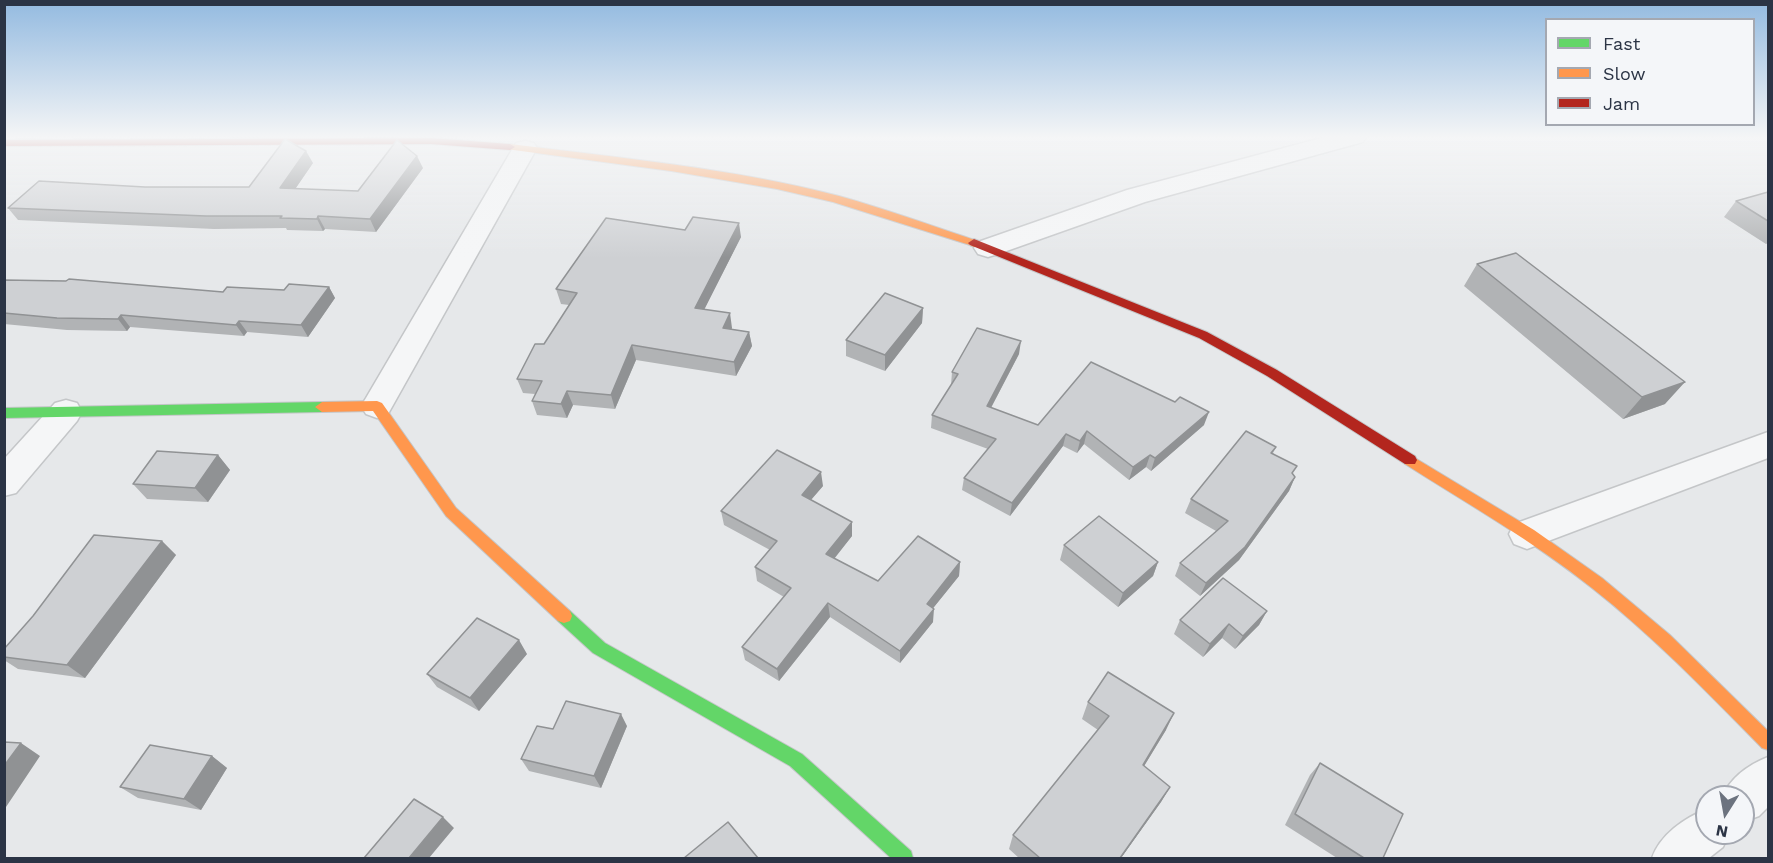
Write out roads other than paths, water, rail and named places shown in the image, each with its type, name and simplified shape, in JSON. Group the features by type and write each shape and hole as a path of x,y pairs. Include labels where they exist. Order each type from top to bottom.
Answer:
{"street":[{"path":"377,406 508,177"},
{"path":"726,177 836,199 988,248 1203,335 1272,373 1527,534 1597,583 1672,647 1768,742"},
{"path":"988,248 1136,196 1205,177"},
{"path":"4,413 377,406"},
{"path":"377,406 451,512 599,648 796,760 904,858"},
{"path":"4,483 66,412"},
{"path":"1527,534 1768,445"},
{"path":"1755,789 1768,778"},
{"path":"1675,858 1695,841"}]}
